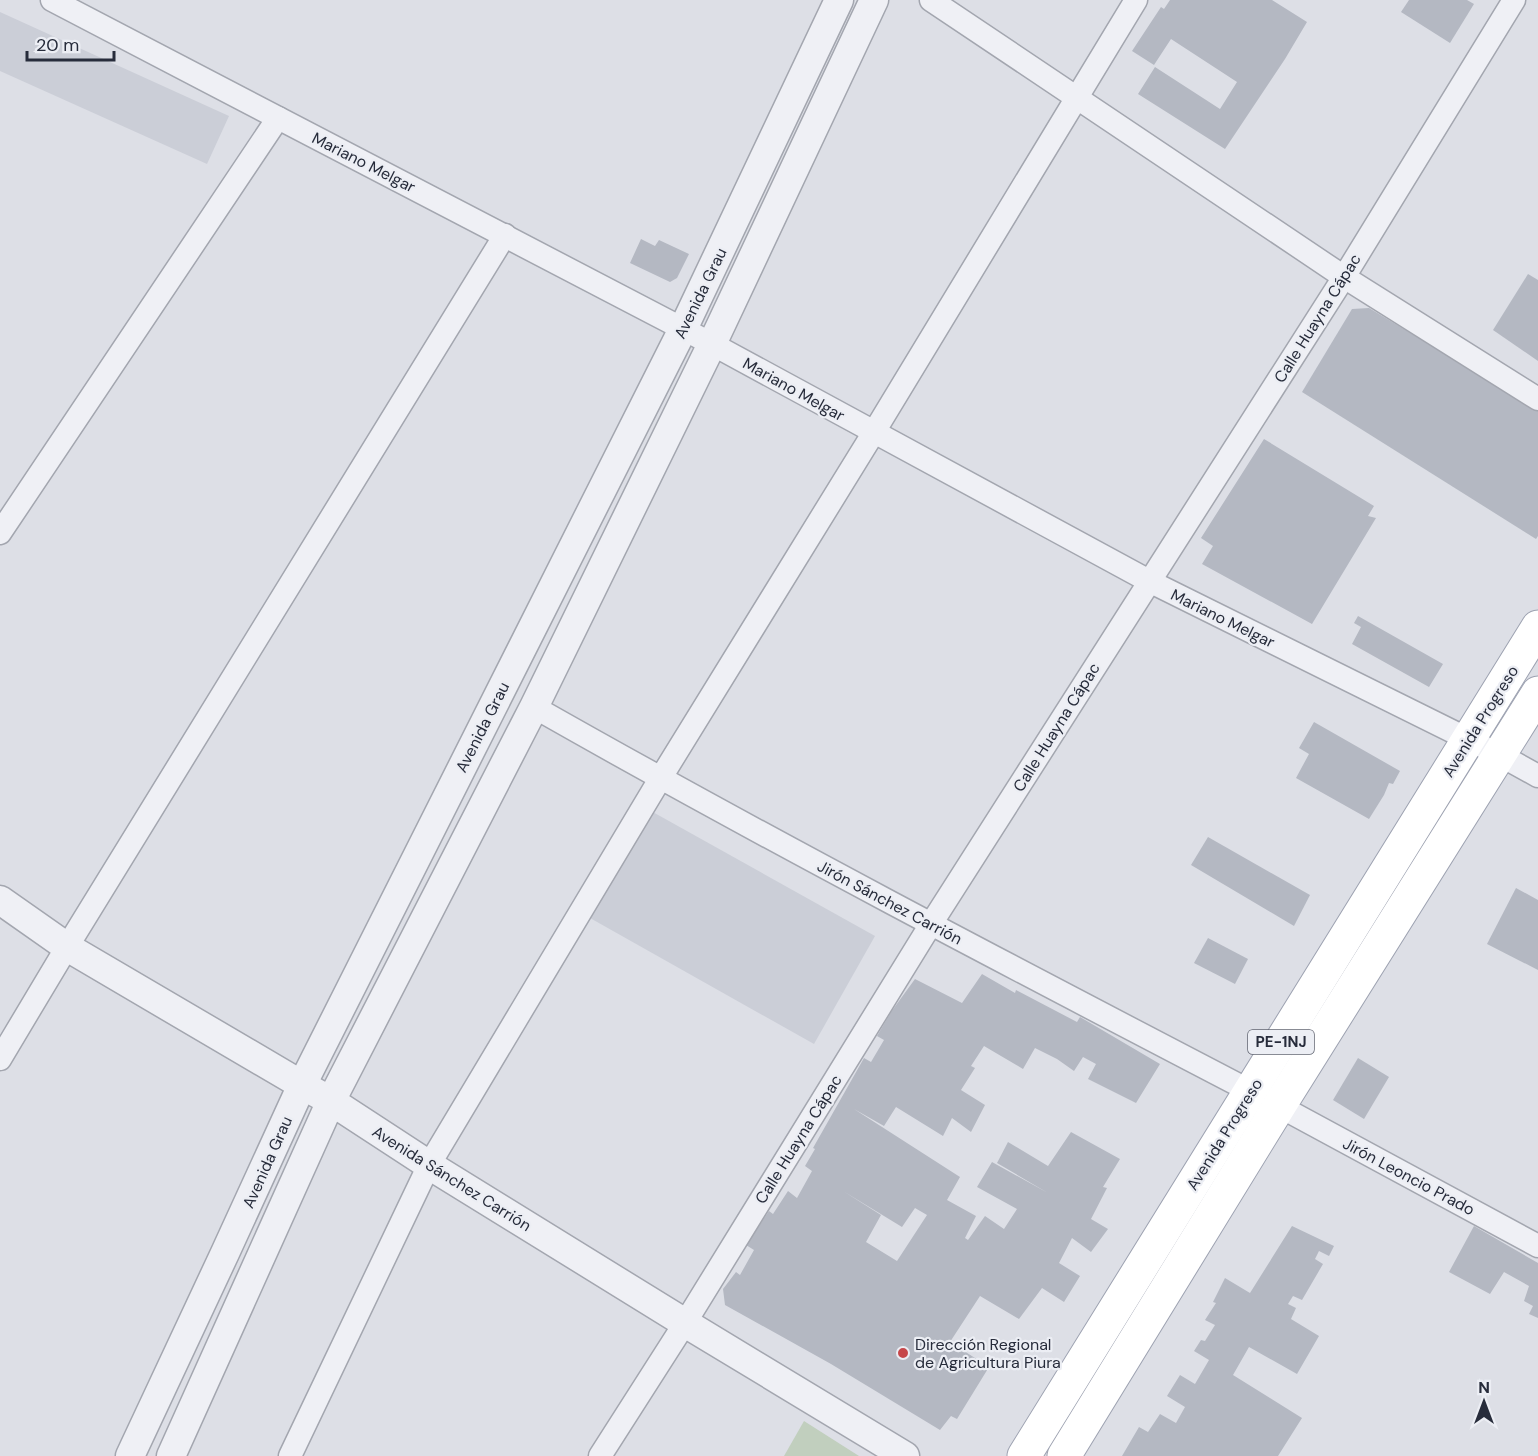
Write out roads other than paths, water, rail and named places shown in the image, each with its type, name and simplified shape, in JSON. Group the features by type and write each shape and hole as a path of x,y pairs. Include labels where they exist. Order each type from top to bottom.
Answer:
{"main road":[{"name":"Avenida Progreso","path":"1024,1456 1538,627"},
{"name":"Avenida Progreso","path":"1064,1456 1279,1106 1538,693"}],"street":[{"name":"Mariano Melgar","path":"52,0 712,344 1149,581 1538,776"},
{"name":"Avenida Grau","path":"130,1456 302,1085 683,329 839,0"},
{"name":"Avenida Grau","path":"171,1456 331,1101 534,707 712,344 874,0"},
{"path":"932,0 1344,277 1538,399"},
{"path":"290,1456 429,1164 660,779 1136,0"},
{"name":"Calle Huayna Cápac","path":"600,1456 685,1323 931,924 1344,277 1514,0"},
{"path":"0,533 278,118"},
{"path":"0,1059 505,235"},
{"name":"Jirón Sánchez Carrión","path":"534,707 660,779 1250,1091"},
{"name":"Avenida Sánchez Carrión","path":"0,900 67,947 331,1101 685,1323 906,1456"},
{"name":"Jirón Leoncio Prado","path":"1279,1106 1538,1246"}],"place":[{"name":"Dirección Regional de Agricultura Piura","path":"903,1353"}]}
